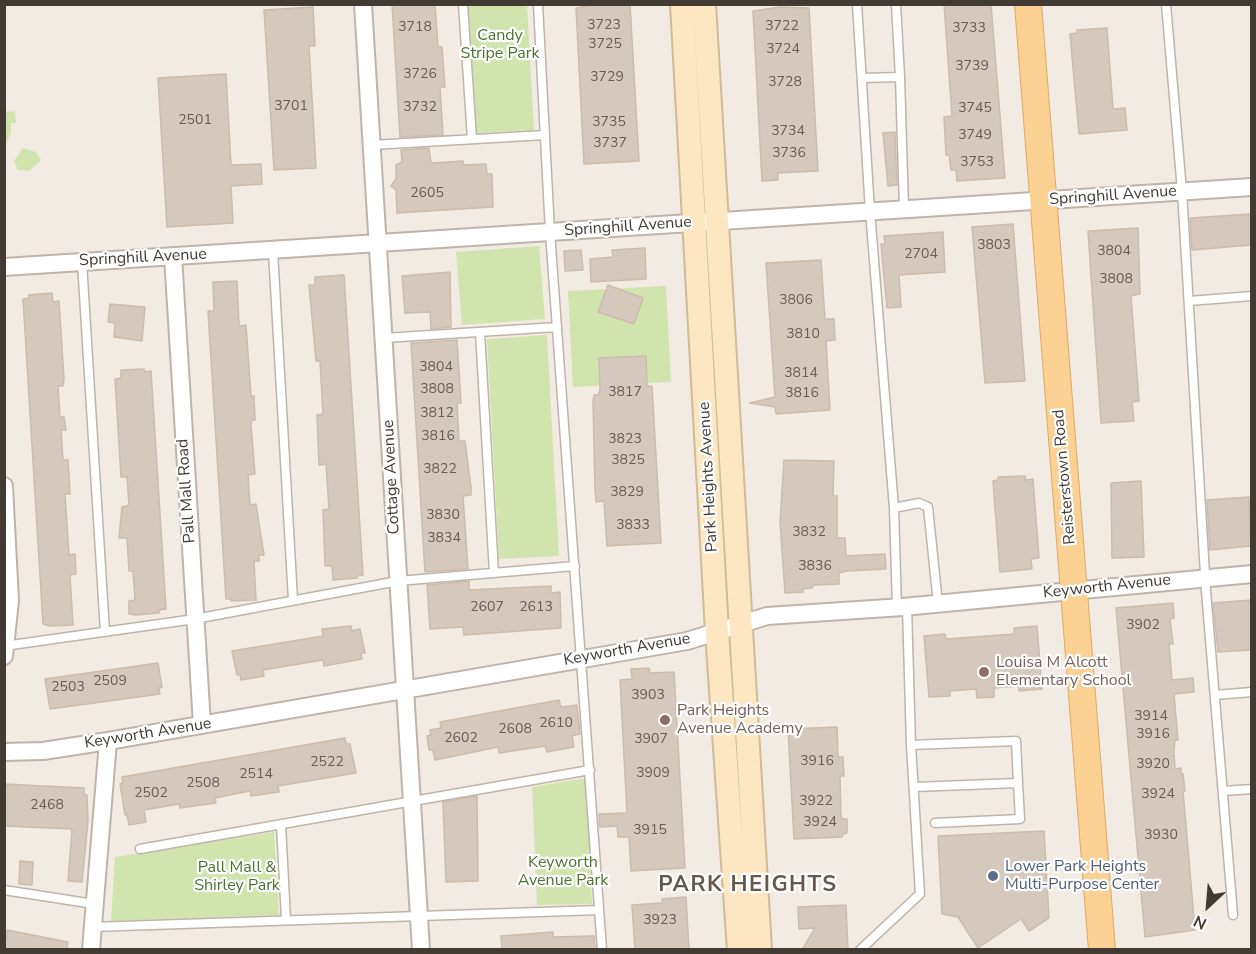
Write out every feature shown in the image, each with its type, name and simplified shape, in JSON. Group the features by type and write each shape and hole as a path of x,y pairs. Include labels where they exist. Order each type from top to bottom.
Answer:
{"main road":[{"name":"Park Heights Avenue","path":"682,4 706,222 740,623 760,950"},
{"name":"Park Heights Avenue","path":"704,4 706,222 717,632 739,950"},
{"name":"Reisterstown Road","path":"1028,4 1102,950"}],"street":[{"name":"Cottage Avenue","path":"363,4 421,950"},
{"name":"Springhill Avenue","path":"4,267 1251,187"},
{"name":"Pall Mall Road","path":"173,256 202,725"},
{"path":"4,486 9,560 5,649"},
{"name":"Keyworth Avenue","path":"4,752 43,751 108,741 687,640 767,616 938,604 1251,574"},
{"path":"91,950 108,741"}],"lane":[{"path":"463,4 472,139"},
{"path":"538,4 550,232 602,950"},
{"path":"857,4 870,211 902,607 920,894 860,950"},
{"path":"896,4 904,209"},
{"path":"1166,4 1182,191 1206,578 1233,915"},
{"path":"862,78 900,77"},
{"path":"372,145 545,135"},
{"path":"273,251 293,600"},
{"path":"82,262 105,632"},
{"path":"1189,302 1251,296"},
{"path":"384,338 557,327"},
{"path":"480,332 494,573"},
{"path":"894,508 919,503 928,507 938,604"},
{"path":"5,649 195,619 398,581 575,566"},
{"path":"1215,694 1251,692"},
{"path":"911,745 1016,741 1020,819 935,822"},
{"path":"140,849 590,770"},
{"path":"914,787 1018,783"},
{"path":"1222,791 1251,789"},
{"path":"281,825 286,920"},
{"path":"4,890 94,904"},
{"path":"92,927 599,910"}],"green space":[{"name":"Candy Stripe Park","path":"468,5 527,5 534,130 477,133"},
{"path":"5,108 7,112 15,111 16,123 11,123 11,133 5,146"},
{"path":"23,148 36,152 41,160 29,171 18,170 14,161"},
{"path":"539,246 545,319 462,325 456,252"},
{"path":"666,286 671,382 573,387 568,291"},
{"path":"547,335 559,556 499,559 487,339"},
{"name":"Keyworth Avenue Park","path":"586,778 592,904 537,905 532,787"},
{"name":"Pall Mall & Shirley Park","path":"274,832 279,915 111,921 115,857"}],"building":[{"path":"392,4 435,4 438,47 442,47 445,87 440,87 443,135 400,137"},
{"path":"600,4 630,4 639,161 584,164 576,8"},
{"path":"944,4 991,4 1005,178 957,181 956,170 951,170 949,155 946,155 944,117 952,116"},
{"path":"313,7 315,46 309,46 316,168 274,170 264,10"},
{"path":"780,7 809,8 818,171 778,173 778,180 762,181 753,11"},
{"path":"1107,28 1113,109 1125,108 1127,130 1079,134 1070,34 1077,33 1077,30"},
{"path":"226,74 231,165 261,164 262,184 231,186 233,223 167,227 158,78"},
{"path":"895,132 897,185 888,186 883,133"},
{"path":"429,148 431,163 463,161 463,165 486,164 487,174 492,174 493,207 397,213 396,190 391,186 396,179 396,165 402,162 401,150"},
{"path":"1251,214 1251,245 1192,250 1190,218"},
{"path":"1013,224 1025,381 985,383 972,227"},
{"path":"1138,228 1140,294 1131,296 1139,401 1132,402 1134,421 1101,423 1088,231"},
{"path":"943,232 945,272 899,275 901,307 887,308 881,244 885,244 884,236"},
{"path":"645,248 646,279 591,282 590,259 613,257 612,250"},
{"path":"581,250 583,270 565,271 564,251"},
{"path":"821,260 825,319 834,319 835,340 826,341 830,410 776,414 775,407 750,403 775,397 766,263"},
{"path":"450,272 451,327 431,329 430,312 405,313 402,276"},
{"path":"344,275 363,575 357,578 333,580 332,566 325,566 323,510 329,509 326,464 319,465 317,415 323,414 320,361 316,361 309,285 315,285 315,277"},
{"path":"237,281 239,326 246,325 251,396 254,396 255,420 252,420 251,425 255,474 248,475 250,505 256,504 264,555 259,555 259,561 254,561 256,600 231,601 231,599 226,599 208,311 214,311 213,282"},
{"path":"608,285 643,298 634,324 598,312"},
{"path":"52,293 53,302 59,301 64,379 63,386 58,386 60,417 64,417 66,430 61,430 63,460 68,460 70,494 65,494 69,555 75,554 76,574 70,575 73,625 50,626 43,624 23,299 29,298 29,295"},
{"path":"110,304 145,307 142,341 114,337 115,323 108,322"},
{"path":"457,340 461,403 457,403 459,441 465,441 471,487 471,495 463,496 468,569 425,572 411,343"},
{"path":"646,356 647,386 652,386 661,543 607,546 604,501 596,502 595,489 593,402 594,395 598,395 600,390 599,358"},
{"path":"144,369 145,372 151,371 166,609 159,610 159,613 136,615 129,614 129,601 135,600 133,571 129,571 127,538 119,538 122,507 129,505 127,477 121,477 115,379 121,378 121,370"},
{"path":"784,460 834,461 833,496 837,496 837,538 845,538 846,556 885,554 886,569 847,571 839,573 839,584 814,585 812,588 803,589 803,592 785,593 780,522"},
{"path":"1025,476 1025,480 1033,479 1039,558 1031,559 1032,569 1000,572 993,481 998,480 998,477"},
{"path":"1141,481 1144,557 1112,558 1111,483"},
{"path":"1249,497 1251,546 1210,550 1207,500"},
{"path":"469,581 469,590 551,586 551,593 560,592 561,628 464,635 463,627 430,629 427,585"},
{"path":"1251,600 1251,650 1218,652 1213,603"},
{"path":"1173,603 1174,618 1170,619 1173,644 1169,644 1172,680 1193,678 1194,692 1174,694 1178,740 1175,740 1174,752 1175,769 1181,768 1181,774 1183,774 1195,930 1145,937 1116,608"},
{"path":"351,626 352,631 360,629 365,653 361,653 362,659 324,666 323,660 263,670 264,676 241,680 240,674 237,675 232,651 323,636 322,629"},
{"name":"Louisa M Alcott Elementary School","path":"1037,626 1042,689 1019,691 1019,686 994,688 994,697 977,698 976,689 950,691 950,696 929,697 924,636 945,634 946,639 1014,634 1014,628"},
{"path":"158,663 162,687 159,688 160,694 50,709 45,679"},
{"path":"649,668 650,673 674,672 685,868 631,871 629,837 618,837 617,826 600,827 599,814 627,813 620,680 632,679 631,669"},
{"path":"559,700 561,707 577,705 580,734 572,736 574,747 547,752 545,746 499,753 498,747 435,760 433,750 429,750 427,736 431,735 430,730 441,728 440,722"},
{"path":"837,727 838,757 843,757 844,776 840,776 841,816 842,819 847,819 847,833 842,837 794,839 788,729"},
{"path":"345,738 346,744 350,744 356,773 278,786 279,792 251,796 250,791 215,798 216,803 180,808 179,804 144,810 146,822 129,825 127,814 125,815 120,784 123,783 122,777"},
{"path":"4,784 84,788 84,795 87,795 88,821 82,882 68,881 72,829 4,826"},
{"path":"477,796 478,881 446,882 443,802"},
{"name":"Lower Park Heights Multi-Purpose Center","path":"1044,831 1049,918 1029,931 1021,919 978,948 958,917 942,914 938,836"},
{"path":"20,861 33,862 32,885 19,884"},
{"path":"686,897 689,950 635,950 632,905 662,903 662,899"},
{"path":"846,905 848,950 802,950 815,928 799,929 798,907"},
{"path":"7,930 68,942 67,950 4,950"},
{"path":"553,932 553,937 594,936 595,950 502,950 501,936"}],"place":[{"name":"Louisa M Alcott Elementary School","path":"984,672"},
{"name":"Park Heights Avenue Academy","path":"665,720"},
{"name":"Lower Park Heights Multi-Purpose Center","path":"993,876"}],"district":[{"name":"PARK HEIGHTS","path":"748,886"}]}
